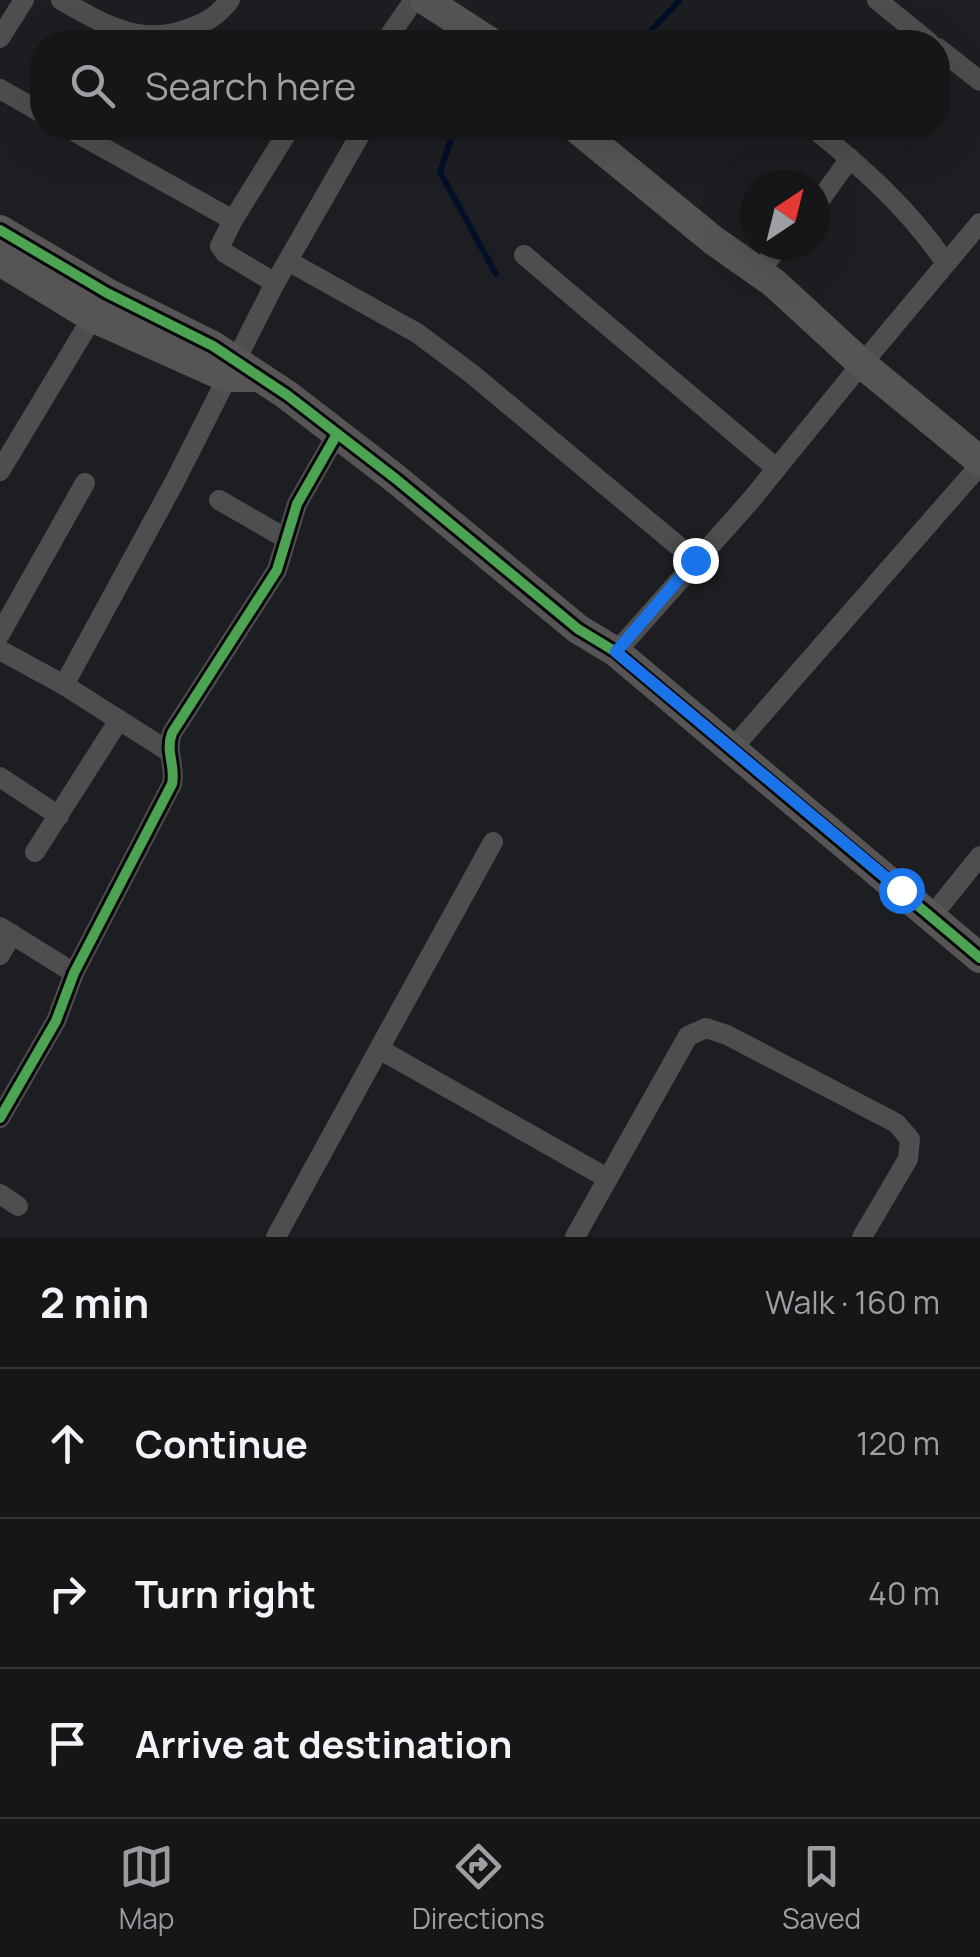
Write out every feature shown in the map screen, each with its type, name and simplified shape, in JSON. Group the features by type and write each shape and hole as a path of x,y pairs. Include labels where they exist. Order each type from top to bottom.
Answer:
{"street":[{"path":"0,38 24,0"},
{"path":"61,0 120,30"},
{"path":"186,30 207,23 230,0"},
{"path":"393,30 414,0"},
{"path":"425,0 471,30"},
{"path":"876,0 914,30"},
{"path":"950,58 980,82"},
{"path":"0,89 30,106"},
{"path":"90,140 233,220"},
{"path":"276,283 225,253 220,246 283,140"},
{"path":"64,685 239,371 276,283 357,140"},
{"path":"591,140 759,272 980,463 731,750"},
{"path":"828,140 891,195 926,233 945,262"},
{"path":"830,186 850,158"},
{"path":"616,652 980,223"},
{"path":"0,230 100,305"},
{"path":"524,255 776,468"},
{"path":"759,272 768,260"},
{"path":"0,261 100,305 213,346 239,371 287,395 396,478 578,629 616,652 980,958"},
{"path":"288,261 417,333 472,374 695,560"},
{"path":"0,471 100,305"},
{"path":"0,1118 56,1022 74,972 172,784 174,773 168,751 172,733 277,570 298,504 346,441"},
{"path":"0,634 85,483"},
{"path":"219,500 285,538"},
{"path":"0,650 168,751"},
{"path":"36,852 119,720"},
{"path":"0,777 58,816"},
{"path":"276,1237 493,842"},
{"path":"931,917 980,856"},
{"path":"0,955 6,930 74,972"},
{"path":"574,1237 688,1036 706,1028 896,1123 910,1139 908,1159 862,1237"},
{"path":"379,1049 607,1178"}],"waterway":[{"path":"652,30 680,0"},
{"path":"451,140 440,172 496,274"}],"cycle path":[{"path":"0,230 107,293 213,346 287,395 578,629 616,652 980,958"},
{"path":"0,1118 56,1021 74,973 172,784 172,733 277,570 297,504 337,434"}],"route":[{"path":"695,560 616,652 901,890"}]}
